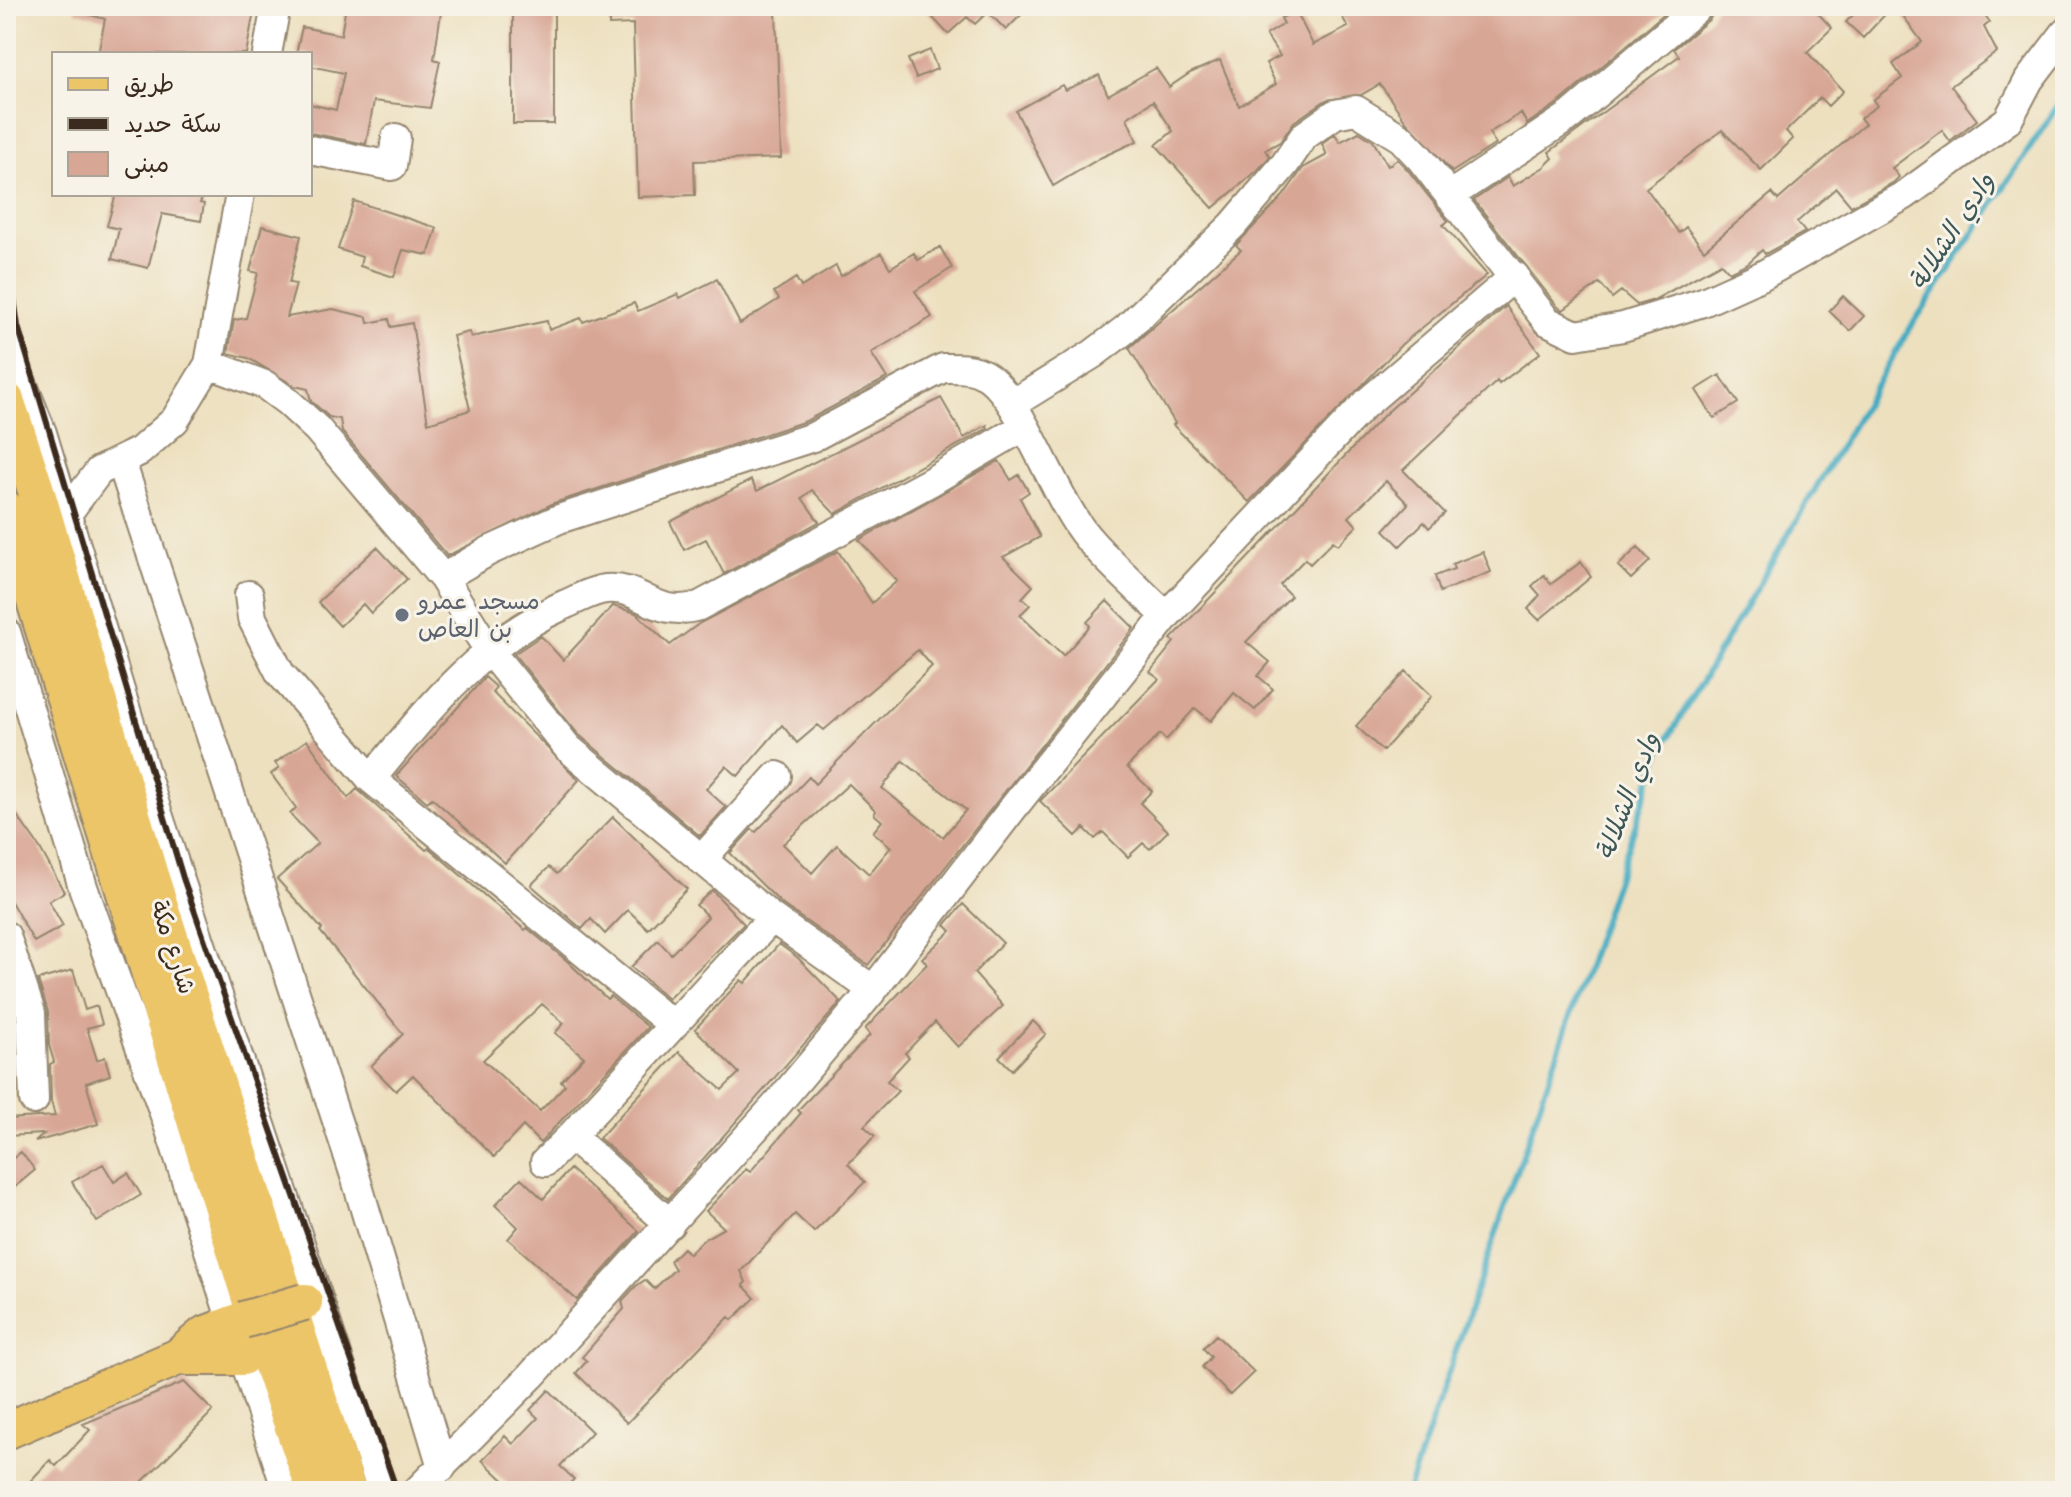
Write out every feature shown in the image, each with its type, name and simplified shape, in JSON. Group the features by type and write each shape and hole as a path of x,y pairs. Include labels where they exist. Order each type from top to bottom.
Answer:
{"main road":[{"name":"شارع مكة","path":"6,400 36,490 149,872 348,1491"},
{"name":"شارع مكة","path":"6,509 20,539 31,588 259,1328 315,1491"},
{"path":"6,1431 178,1357 204,1335 236,1321 311,1300"},
{"path":"178,1357 242,1357"}],"street":[{"path":"267,52 276,6"},
{"path":"1449,196 1571,115 1699,6"},
{"path":"371,779 431,706 488,649 537,617 603,589 622,589 666,610 699,606 930,482 1126,329 1233,225 1285,164 1304,136 1335,114 1356,110 1401,138 1515,276 1547,321 1576,335 1623,327 1703,302 1763,275 1905,195 2008,120 2029,80 2065,33"},
{"path":"312,150 392,166 396,138"},
{"path":"66,515 110,466 154,440 175,420 209,364 240,196"},
{"path":"417,1491 531,1376 670,1224 873,990 1166,616 1364,405 1515,276"},
{"path":"6,343 47,451 311,1300 382,1491"},
{"path":"209,364 265,385 317,429 443,578 488,649 568,748 772,918 873,990"},
{"path":"443,578 489,551 559,519 813,437 943,368 966,368 987,376 1017,415 1088,538 1166,616"},
{"path":"47,451 110,466"},
{"path":"110,466 361,1193 442,1467"},
{"path":"249,595 252,618 280,673 371,779 673,1025"},
{"path":"6,632 83,887 236,1321 242,1357 287,1491"},
{"path":"701,860 777,776"},
{"path":"545,1162 772,918"},
{"path":"7,941 31,1013 34,1100"},
{"path":"571,1136 670,1224"}],"building":[{"path":"76,6 255,6 246,52 98,52 105,19 75,11"},
{"path":"346,6 442,6 434,59 440,61 430,108 374,101 366,144 312,133 312,104 336,110 344,73 312,66 312,52 296,52 302,27 341,35"},
{"path":"513,6 554,6 554,124 513,124"},
{"path":"609,6 771,6 776,11 781,158 694,161 695,195 638,197 633,24 609,25"},
{"path":"922,6 1030,6 1006,30 988,12 975,24 967,17 948,34"},
{"path":"1336,6 1673,6 1561,101 1527,124 1521,113 1489,133 1496,144 1452,172 1405,120 1380,84 1361,95 1326,100 1294,122 1280,142 1265,150 1270,156 1258,170 1213,208 1156,145 1173,131 1153,101 1127,118 1137,141 1102,157 1053,186 1016,111 1062,85 1065,90 1099,75 1108,95 1156,68 1169,87 1190,73 1220,60 1239,106 1276,84 1266,63 1280,56 1266,35 1284,24 1281,18 1296,11 1313,45 1348,27"},
{"path":"1716,6 1811,6 1832,28 1807,52 1843,91 1828,106 1820,98 1786,131 1793,139 1761,170 1722,130 1646,188 1679,233 1686,227 1704,250 1772,193 1778,200 1865,124 1860,118 1877,106 1873,100 1902,78 1893,64 1922,42 1896,6 1978,6 1990,22 1984,27 1997,52 1951,86 1977,120 1950,141 1942,130 1892,168 1899,177 1894,182 1851,206 1836,188 1797,222 1805,232 1765,254 1762,250 1748,263 1729,272 1721,263 1654,300 1637,305 1621,291 1612,298 1600,283 1563,310 1474,200 1508,177 1513,186 1544,167 1553,158 1549,152 1679,56 1674,49 1710,19"},
{"path":"1862,6 1893,6 1863,38 1846,22"},
{"path":"930,50 937,69 916,78 908,59"},
{"path":"1359,132 1373,141 1388,166 1397,159 1407,169 1448,221 1443,225 1487,275 1402,344 1249,502 1173,425 1175,423 1129,348 1241,250 1236,245 1283,196 1303,168 1327,155 1322,144 1335,134 1340,142"},
{"path":"115,196 203,196 200,203 204,204 201,221 162,214 148,268 112,259 119,229 107,226"},
{"path":"354,201 437,228 428,255 403,250 394,277 360,266 362,257 338,249"},
{"path":"262,226 301,236 289,283 296,284 287,317 333,309 367,317 368,323 389,319 391,327 412,323 428,423 470,410 453,336 469,332 471,337 547,321 549,330 581,318 583,322 634,303 638,311 678,294 680,298 717,279 740,324 779,299 774,292 796,278 801,287 836,266 841,276 881,253 890,268 914,253 918,260 940,247 952,268 915,291 932,317 871,353 887,378 806,421 554,503 447,556 342,432 340,419 329,417 311,401 308,389 295,386 248,358 228,353 234,320 246,318 258,273 250,271"},
{"path":"1843,296 1864,316 1850,331 1829,311"},
{"path":"1506,306 1540,353 1499,384 1497,381 1403,470 1445,513 1429,528 1424,522 1400,546 1384,530 1408,504 1386,481 1349,517 1357,526 1338,545 1333,541 1310,564 1305,559 1280,585 1291,596 1246,642 1270,662 1258,676 1273,689 1255,710 1234,693 1211,721 1195,708 1166,740 1160,734 1127,767 1152,791 1140,803 1168,831 1150,849 1143,843 1128,857 1103,832 1095,839 1084,828 1076,836 1040,801 1159,679 1150,672 1174,642 1171,639 1384,415"},
{"path":"1720,375 1738,403 1714,418 1696,390"},
{"path":"941,398 964,438 987,425 988,428 835,514 812,490 802,498 819,522 724,574 706,539 684,550 670,522 751,480 757,491"},
{"path":"999,461 1011,480 1019,475 1029,492 1020,498 1040,537 1003,557 1033,586 1022,598 1030,605 1020,615 1063,656 1090,626 1087,622 1107,601 1134,628 868,965 783,905 730,853 752,829 756,832 809,777 815,784 932,666 918,650 824,730 818,725 797,743 782,725 738,776 726,766 706,789 726,807 700,836 578,734 514,654 541,636 563,660 613,606 636,613 670,645 700,623 838,551 872,603 897,581 859,540","holes":["903,761 966,810 943,837 882,788","849,784 876,811 874,814 882,821 873,832 891,847 869,874 837,845 812,873 783,844"]},
{"path":"377,547 407,579 371,613 363,604 340,626 318,602"},
{"path":"1638,547 1650,561 1631,579 1618,566"},
{"path":"1483,552 1491,572 1440,592 1435,576 1454,569 1452,564"},
{"path":"1581,562 1591,577 1539,620 1528,609 1540,595 1532,586 1544,575 1551,584"},
{"path":"1406,671 1432,696 1383,751 1356,726"},
{"path":"485,677 496,687 492,692 579,780 505,863 432,798 427,802 396,776"},
{"path":"307,740 348,798 357,789 426,850 429,848 525,930 527,928 566,960 607,999 610,996 648,1027 540,1143 523,1126 494,1157 413,1075 396,1091 371,1066 403,1034 320,931 322,929 277,879 318,843 290,814 296,808 271,774 279,768 275,763","holes":["542,1004 564,1023 555,1033 584,1057 561,1081 565,1085 540,1111 483,1060"]},
{"path":"6,800 40,848 64,892 49,901 63,926 34,942 6,893"},
{"path":"613,817 687,889 648,929 628,910 605,934 591,919 582,929 531,885 549,867 557,874"},
{"path":"712,890 744,924 668,999 631,967 658,940 671,954 708,917 696,905"},
{"path":"963,904 1003,943 974,973 1003,1006 958,1047 935,1022 905,1053 909,1057 887,1081 898,1091 864,1126 875,1136 848,1164 865,1182 814,1232 795,1214 741,1271 746,1282 743,1285 755,1298 732,1320 729,1317 627,1423 576,1373 587,1361 582,1357 624,1309 622,1301 636,1286 645,1280 654,1289 675,1269 670,1261 683,1248 689,1254 704,1239 724,1228 706,1211 746,1169 750,1172 801,1113 798,1110 870,1035 865,1029 927,964 922,958 951,931 945,925"},
{"path":"779,944 798,958 841,1002 668,1199 599,1138 679,1052 722,1090 739,1073 695,1029 741,980 745,983"},
{"path":"73,970 85,1010 97,1006 102,1024 87,1028 97,1060 105,1057 110,1075 86,1083 98,1124 35,1142 44,1134 6,1136 6,1119 55,1116 51,1101 50,1064 54,1062 49,1045 48,1012 38,980"},
{"path":"1033,1021 1046,1034 1012,1070 999,1057"},
{"path":"21,1152 35,1170 6,1194 6,1164"},
{"path":"103,1164 114,1182 128,1173 141,1195 97,1222 72,1182"},
{"path":"570,1169 639,1231 577,1300 508,1239 518,1227 495,1205 521,1178 543,1199"},
{"path":"1216,1335 1254,1372 1230,1395 1202,1367 1211,1357 1203,1348"},
{"path":"184,1382 213,1411 133,1491 21,1491 50,1460 56,1466 90,1430 83,1424"},
{"path":"549,1390 592,1432 560,1466 574,1479 563,1491 515,1491 482,1460 505,1436 513,1444 538,1418 530,1410"}],"waterway":[{"name":"وادي الشلالة","path":"1408,1491 1661,750 1909,330 2065,95"}],"railway":[{"path":"6,243 18,326 183,878 397,1491"}],"place":[{"name":"مسجد عمرو بن العاص","path":"402,615"}]}
